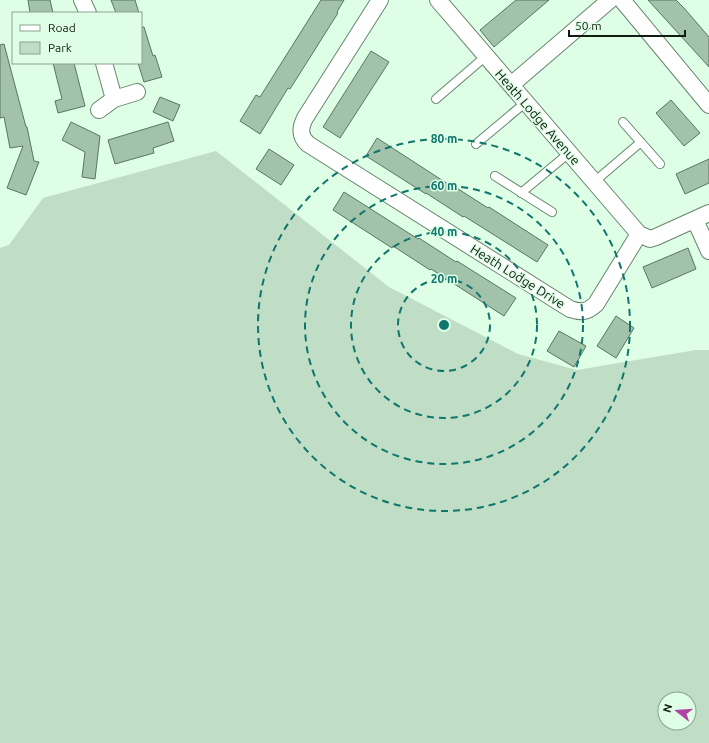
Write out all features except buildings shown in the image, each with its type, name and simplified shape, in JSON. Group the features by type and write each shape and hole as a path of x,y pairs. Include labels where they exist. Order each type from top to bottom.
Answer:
{"street":[{"path":"82,0 88,12"},
{"name":"Heath Lodge Drive","path":"380,0 301,125 302,139 564,305 578,312 584,312 596,304 639,234"},
{"name":"Heath Lodge Avenue","path":"438,0 639,234"},
{"path":"512,85 610,0"},
{"path":"622,0 709,105"},
{"path":"104,64 114,99"},
{"path":"98,110 114,99 137,92"},
{"path":"639,234 650,238 656,237 702,216 709,251"}],"lane":[{"path":"436,99 486,56"},
{"path":"476,144 526,102"},
{"path":"623,122 660,164"},
{"path":"594,182 641,142"},
{"path":"521,193 569,153"},
{"path":"495,176 552,212"}],"green space":[{"path":"216,151 389,287 518,354 577,370 696,350 709,350 709,743 0,743 0,248 9,245 43,198"}]}
